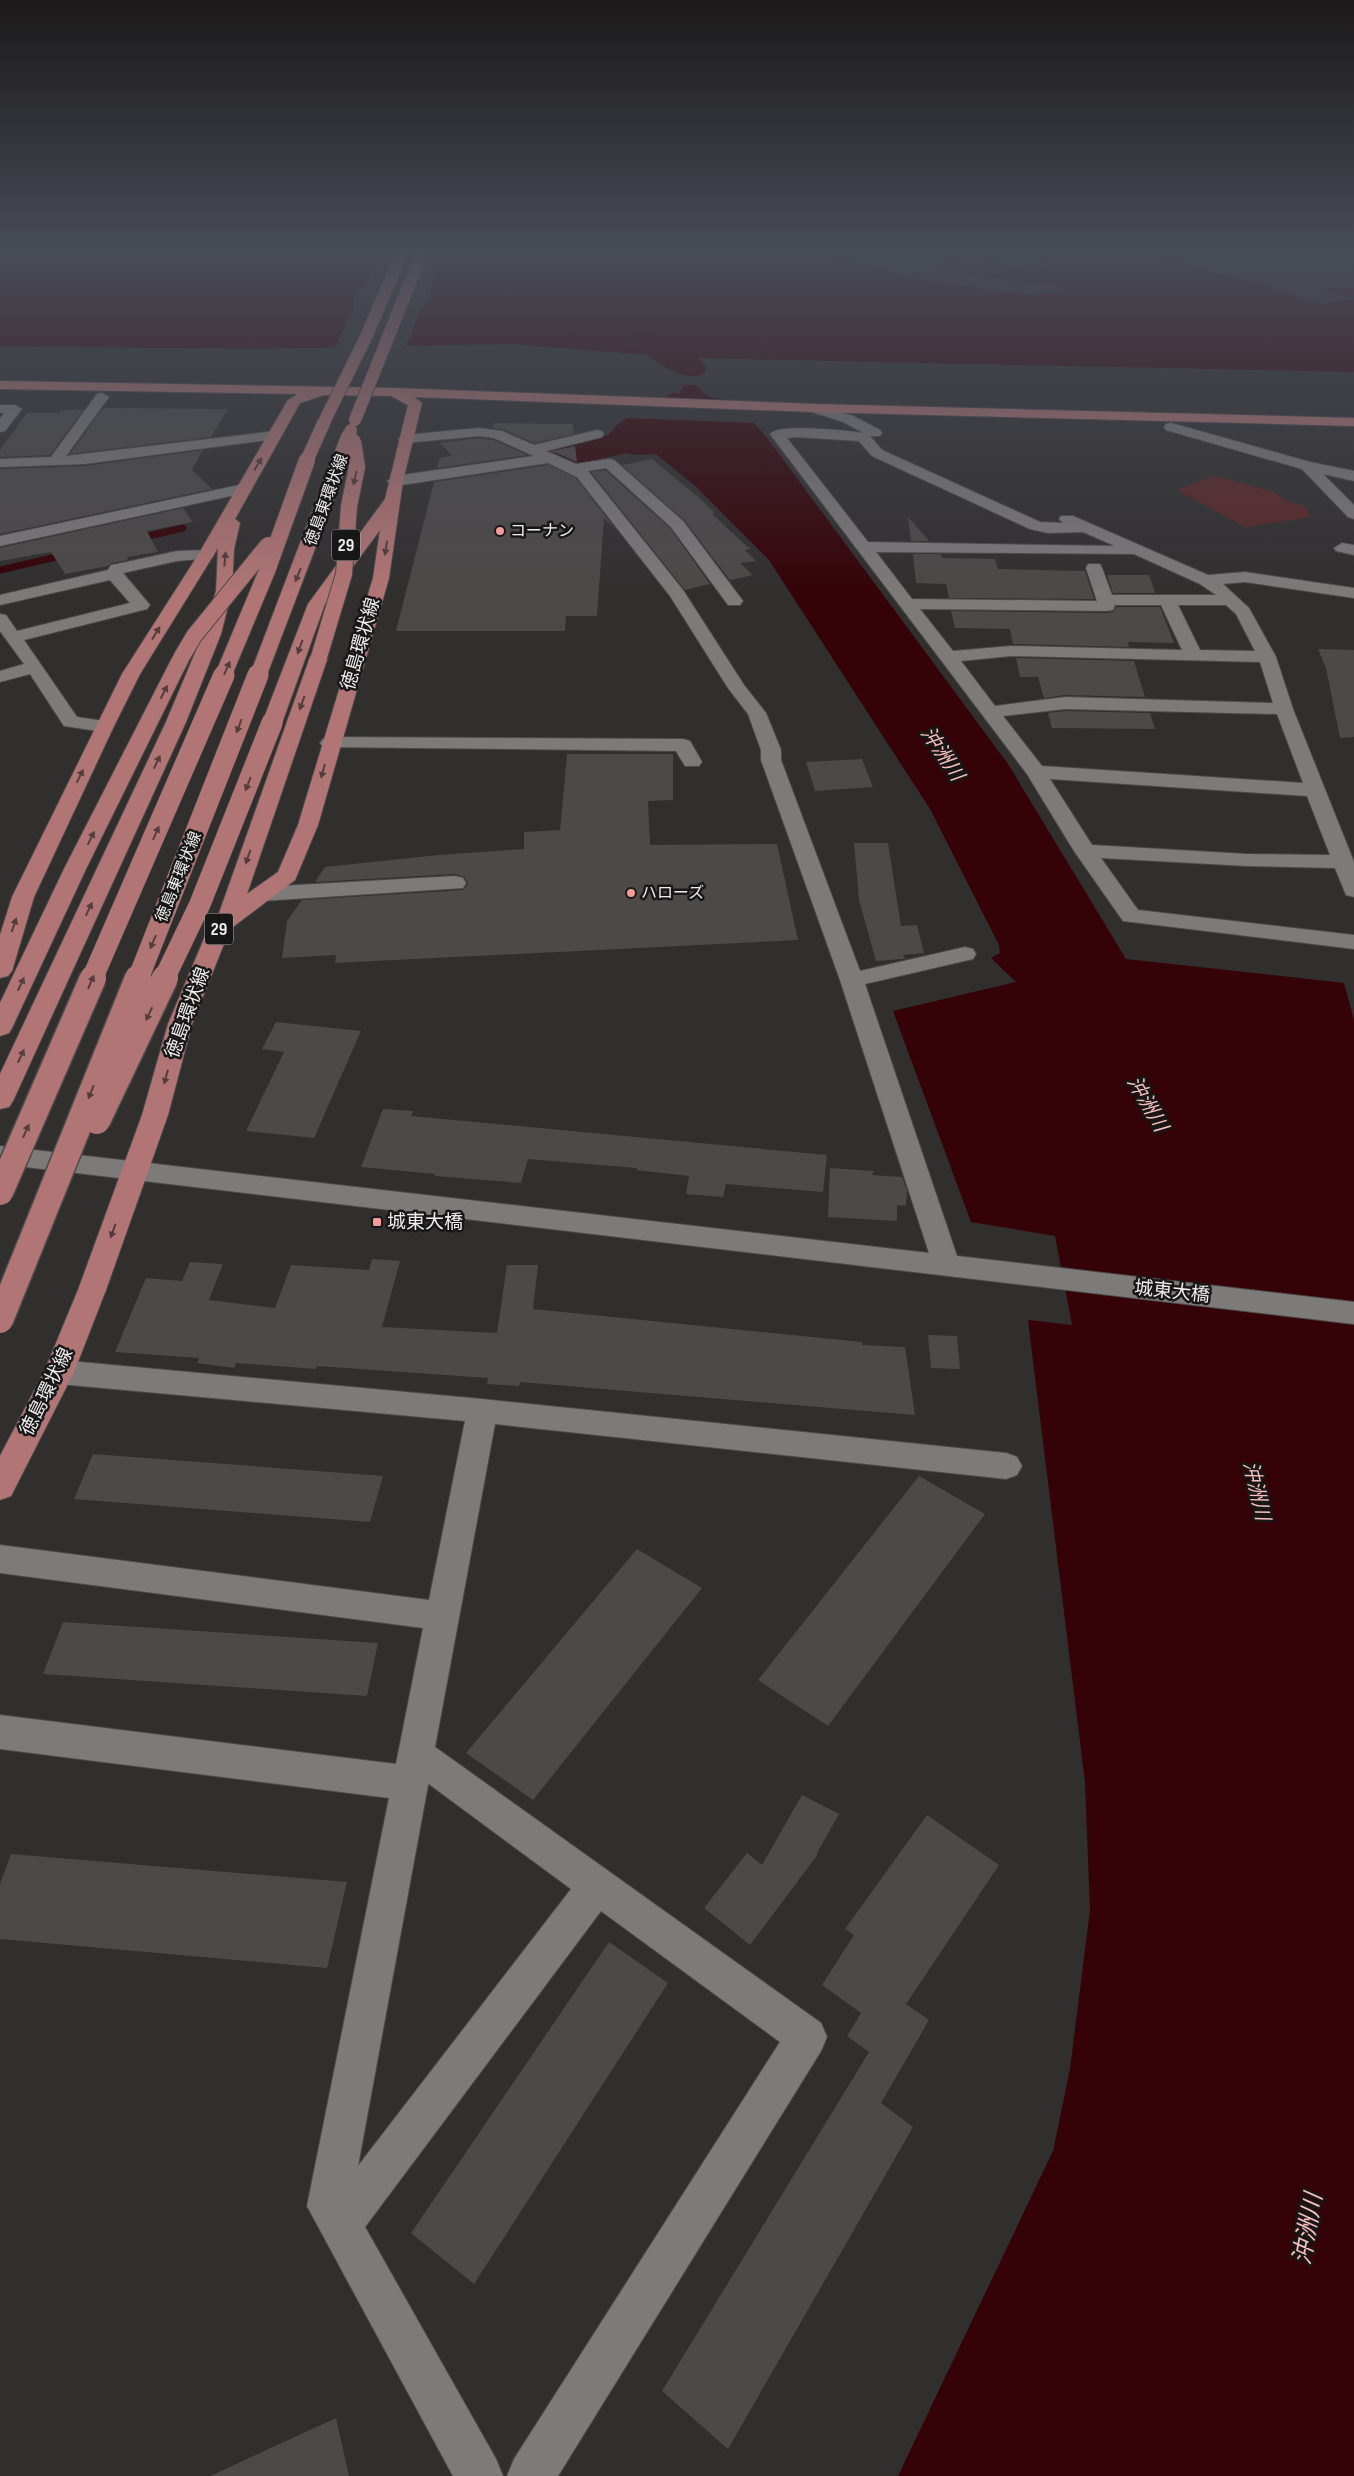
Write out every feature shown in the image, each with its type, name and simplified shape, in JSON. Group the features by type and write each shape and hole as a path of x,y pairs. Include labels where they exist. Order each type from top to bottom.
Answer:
{"main road":[{"path":"0,1028 75,869 181,658 194,636 260,556 284,519 308,460 353,366"},
{"name":"29","path":"228,918 319,658 344,574 350,506 358,467 353,425 377,366"},
{"path":"0,385 394,392 636,406"},
{"path":"0,971 23,897 104,726 131,674 206,555 295,400 321,391"},
{"path":"394,392 415,403"},
{"path":"0,396 636,406 769,410 873,408 1354,422"},
{"name":"徳島環状線","path":"0,1488 59,1372 136,1171 155,1115 180,1024 220,928 228,918 287,875 308,825 330,744 353,676 364,631 381,578 395,483 415,403"},
{"path":"769,410 848,419 1354,432"},
{"name":"徳島東環状線","path":"0,1319 94,1082 182,870 317,528 353,425"},
{"path":"0,1192 233,654 267,571 308,460"},
{"path":"0,1319 200,904 317,604 380,519 395,483"},
{"path":"0,1100 176,722 218,617 224,592 228,536 244,489"}],"street":[{"path":"0,428 28,396"},
{"path":"55,461 102,397"},
{"path":"814,408 848,419 890,440"},
{"path":"848,419 873,408"},
{"path":"0,409 15,409"},
{"path":"1171,427 1307,466 1354,476"},
{"path":"405,439 479,432 497,434 582,474 677,594 737,688 756,713 771,750 771,760 852,980 947,1267"},
{"path":"1084,527 1048,528 1036,526 877,453 863,437 797,433 777,434 950,657 1036,772 1085,851 1131,916 1354,942"},
{"path":"532,450 597,434"},
{"path":"0,463 84,460 276,435"},
{"path":"395,483 550,458"},
{"path":"574,469 609,463 677,524 734,601"},
{"path":"1307,466 1354,514"},
{"path":"0,541 244,489"},
{"path":"1049,511 1206,580 1232,600 1251,623 1267,656 1284,709 1354,890"},
{"path":"864,547 1140,551"},
{"path":"0,600 114,574 117,569 126,567 177,556 206,555"},
{"path":"1094,568 1106,603"},
{"path":"13,637 141,605 114,574"},
{"path":"1206,580 1245,577 1354,593"},
{"path":"1167,600 1193,655"},
{"path":"908,604 1232,600"},
{"path":"0,620 72,722 104,726"},
{"path":"950,657 1011,650 1267,656"},
{"path":"0,677 35,667"},
{"path":"990,712 1065,703 1158,704 1284,709"},
{"path":"330,744 683,745 692,762"},
{"path":"1036,772 1315,790"},
{"path":"1085,851 1247,860 1343,862"},
{"path":"262,894 455,883"},
{"path":"852,980 965,954"},
{"name":"城東大橋","path":"0,1156 1354,1313"},
{"path":"59,1372 482,1411 1006,1466"},
{"path":"480,2476 329,2206 482,1411"},
{"path":"0,1559 442,1616"},
{"path":"0,1732 413,1769 597,1885 807,2037 531,2476"},
{"path":"340,2225 597,1885"}],"shaded area":[{"path":"1215,476 1274,492 1289,502 1305,506 1310,517 1245,527 1177,490"}],"water":[{"path":"1047,366 1354,366 1354,372"},
{"path":"684,385 696,385 709,397 736,401 771,443 1008,764 1126,959 1344,983 1354,1020 1354,2476 898,2476 1053,2151 1070,2069 1090,1910 1085,1782 1028,1320 1072,1325 1055,1236 971,1222 893,1011 1016,982 991,958 1000,953 999,945 930,809 769,560 695,486 656,454 634,455 628,453 576,464 553,452 558,447 608,435 619,423 673,393 680,393"}],"pier":[{"path":"660,397 739,401 758,423 623,418"}],"building":[{"path":"102,409 228,409 211,437 70,454"},
{"path":"61,410 83,410 50,455 0,457 0,450 27,413 60,413"},
{"path":"493,423 573,424 574,434 534,443 503,429 493,428"},
{"path":"479,438 493,440 527,455 437,468 440,458 452,456 440,443"},
{"path":"575,446 577,462 552,451"},
{"path":"203,450 192,470 212,489 0,534 0,469 84,466"},
{"path":"652,459 704,502 715,513 712,514 750,549 745,550 756,561 740,563 753,575 730,580 684,520 622,465"},
{"name":"コーナン","path":"548,465 576,478 616,530 604,518 597,616 566,616 565,631 396,631 434,482"},
{"path":"605,470 670,528 710,584 685,590 591,472"},
{"path":"183,508 193,522 147,531 158,552 127,557 128,560 111,563 108,566 65,574 51,552 0,561 0,548"},
{"path":"908,517 929,541 911,541"},
{"path":"913,554 940,554 943,558 995,559 998,569 1085,571 1094,599 949,598 946,584 916,583"},
{"path":"1107,575 1149,575 1155,593 1113,593"},
{"path":"1116,607 1160,607 1174,643 1128,642 1129,647 1013,644 1010,629 955,628 951,611 1107,613 1113,612"},
{"path":"1318,649 1354,650 1354,737 1340,738 1326,668"},
{"path":"1016,658 1134,661 1145,697 1065,695 1044,698 1038,677 1020,677"},
{"path":"1065,711 1150,713 1155,729 1052,728 1048,713"},
{"path":"567,754 673,754 673,800 648,801 650,845 777,844 798,940 335,963 336,955 282,958 287,921 302,900 463,890 468,884 465,877 455,874 315,882 325,867 438,855 524,849 524,832 560,830"},
{"path":"862,759 873,787 815,791 806,762"},
{"path":"854,843 888,843 901,926 917,925 924,953 903,955 905,959 876,961 859,900"},
{"path":"276,1022 361,1031 314,1138 246,1131 284,1052 262,1049"},
{"path":"383,1109 413,1111 411,1116 827,1155 823,1192 726,1184 723,1197 686,1194 689,1176 636,1170 637,1168 528,1159 521,1183 435,1176 435,1174 361,1167"},
{"path":"830,1168 874,1171 872,1175 902,1177 907,1190 906,1206 897,1205 897,1221 828,1217"},
{"path":"372,1259 400,1261 382,1327 497,1333 507,1265 538,1265 533,1309 862,1342 862,1345 905,1347 915,1415 520,1382 519,1386 487,1384 488,1378 317,1366 316,1369 236,1363 234,1368 197,1363 199,1358 115,1352 146,1278 182,1281 190,1262 223,1264 209,1300 275,1308 291,1265 369,1270"},
{"path":"928,1335 957,1336 960,1369 931,1368"},
{"path":"93,1454 383,1476 370,1522 74,1499"},
{"path":"919,1476 985,1514 828,1726 758,1680"},
{"path":"637,1549 702,1588 533,1800 466,1753"},
{"path":"63,1622 378,1643 367,1696 43,1674"},
{"path":"802,1795 839,1814 818,1854 750,1945 704,1908 747,1853 762,1865"},
{"path":"927,1815 999,1865 906,2004 929,2020 881,2103 913,2127 728,2449 662,2391 869,2052 847,2036 861,2013 822,1985 854,1935 845,1929"},
{"path":"11,1854 347,1882 327,1968 0,1939 0,1884"},
{"path":"609,1942 668,1983 474,2284 411,2233"},
{"path":"336,2418 349,2476 210,2476"}],"waterway":[{"name":"沖洲川","path":"687,366 691,368"},
{"path":"136,539 183,528"},
{"path":"0,570 69,554"}],"place":[{"name":"コーナン","path":"500,531"},
{"name":"ハローズ","path":"631,893"},
{"name":"城東大橋","path":"377,1222"}]}
